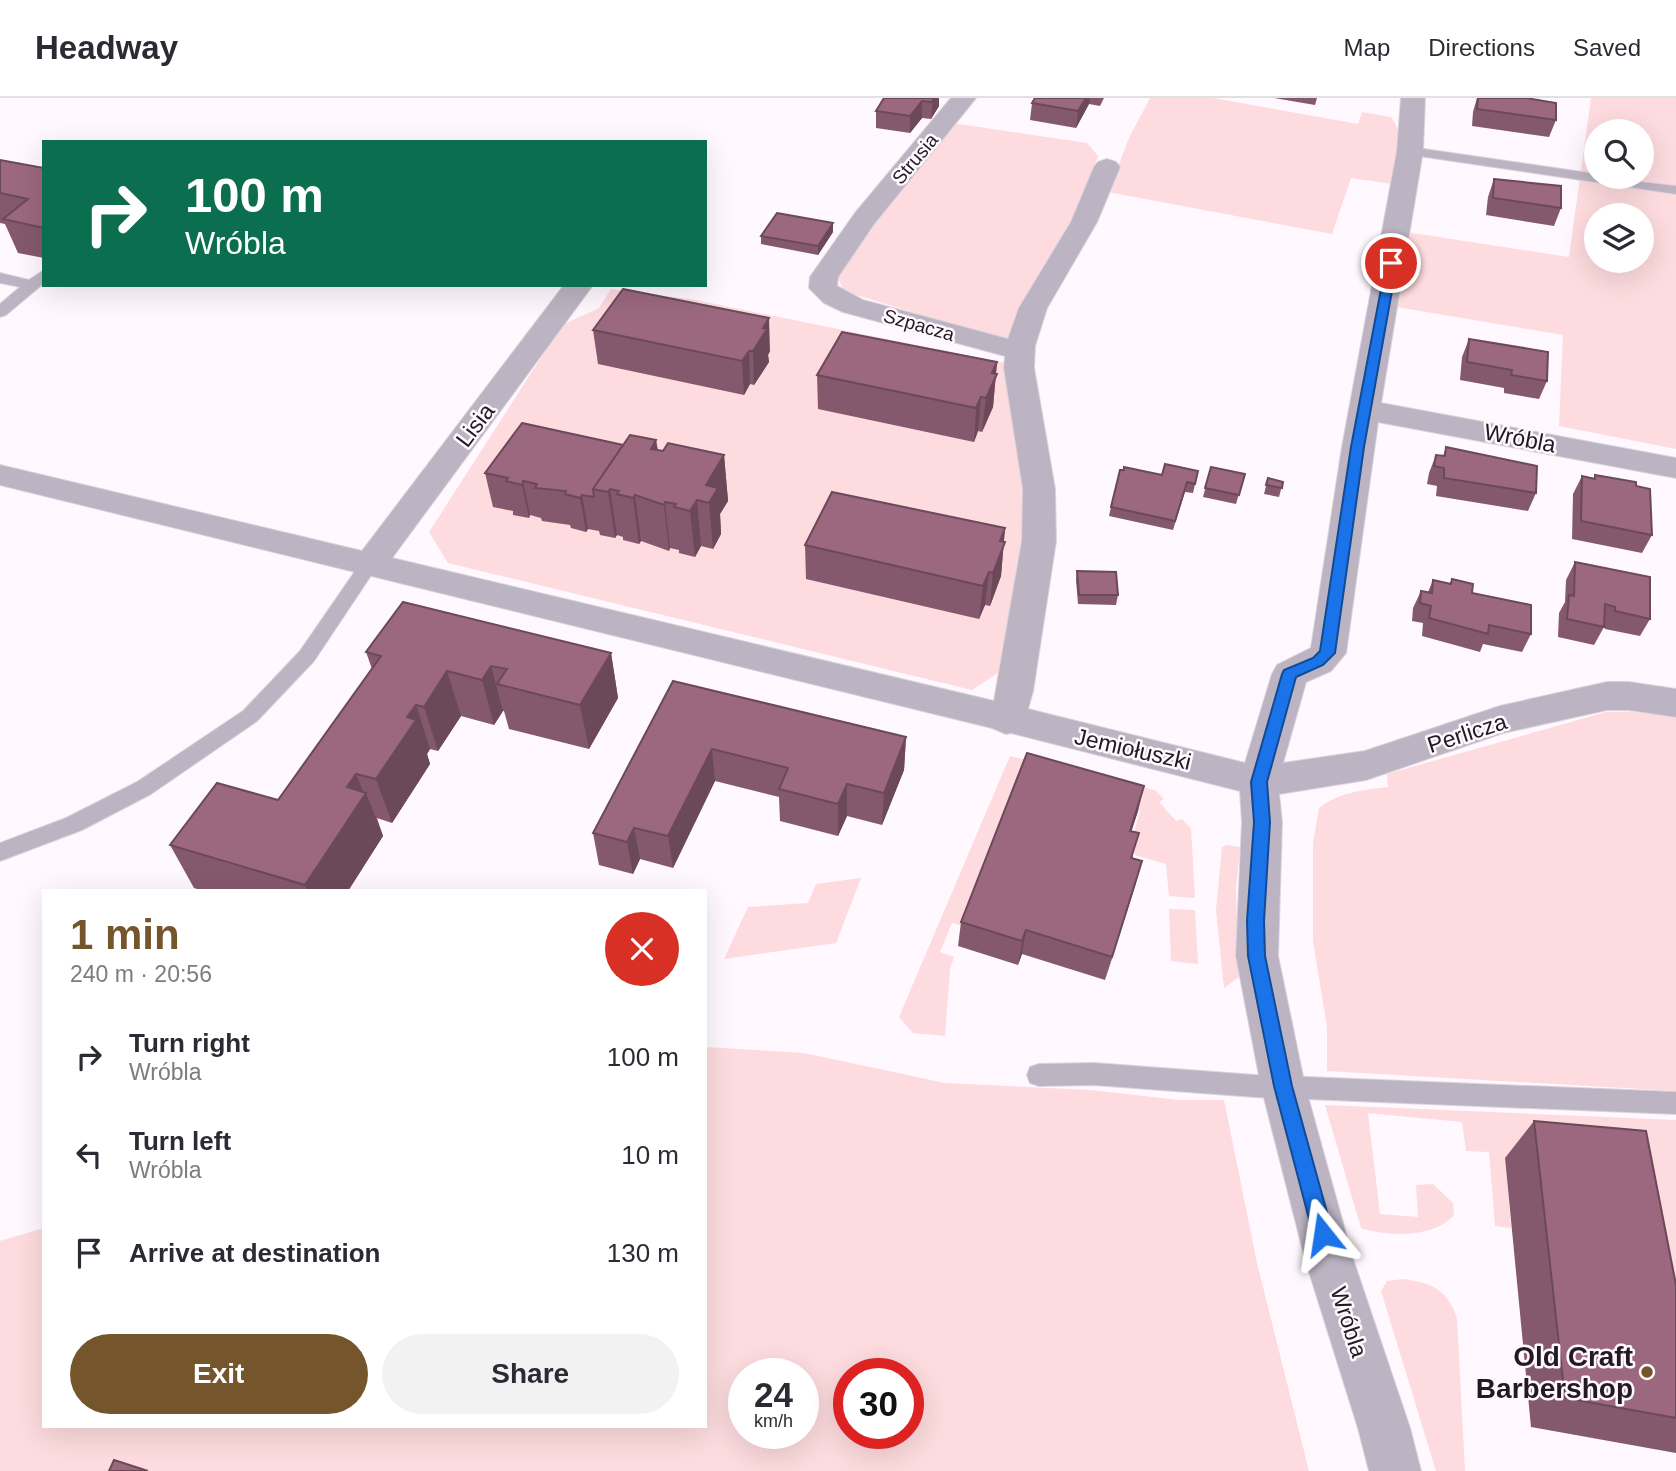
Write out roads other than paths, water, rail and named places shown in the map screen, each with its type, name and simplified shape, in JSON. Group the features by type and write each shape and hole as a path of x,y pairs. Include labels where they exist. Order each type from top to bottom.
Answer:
{"street":[{"name":"Strusia","path":"823,288 824,277 864,219 964,98"},
{"name":"Wróbla","path":"1395,1471 1380,1415 1329,1259 1283,1086 1256,956 1256,921 1262,822 1259,782 1290,674 1318,662 1328,653 1365,410 1410,151 1413,98"},
{"path":"1006,720 1015,691 1039,541 1039,489 1019,368 1019,350 1023,333 1043,286 1084,223 1107,167"},
{"name":"Lisia","path":"369,565 578,287"},
{"name":"Szpacza","path":"823,288 853,306 979,342 1019,350"},
{"name":"Wróbla","path":"1365,410 1676,468"},
{"name":"Jemiołuszki","path":"0,475 1006,720 1195,763 1259,782"},
{"name":"Perlicza","path":"1259,782 1366,765 1500,720 1607,696 1629,696 1676,703"}],"lane":[{"path":"1410,151 1676,190"},
{"path":"0,278 38,280"},
{"path":"0,312 38,280"},
{"path":"0,852 74,824 144,788 250,716 291,674 337,614 369,565"},
{"path":"1039,1075 1094,1074 1283,1086 1676,1103"}],"place":[{"name":"Old Craft Barbershop","path":"1647,1372"}]}
